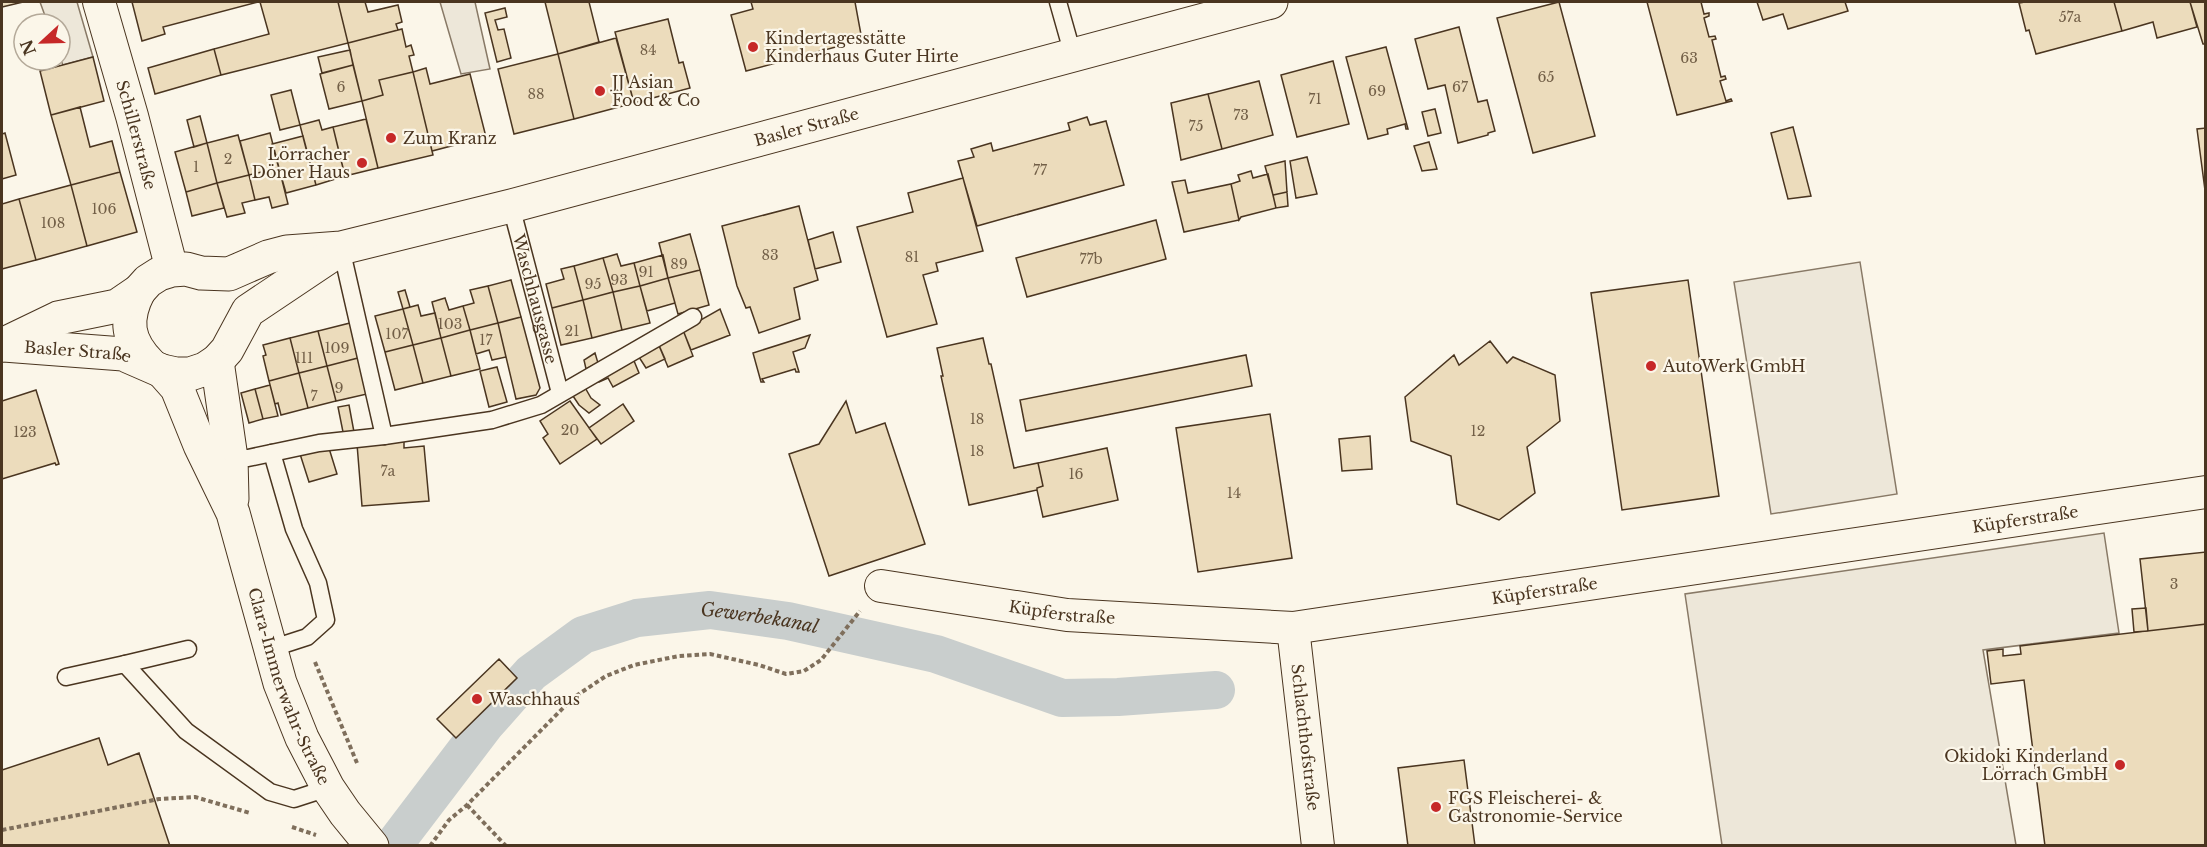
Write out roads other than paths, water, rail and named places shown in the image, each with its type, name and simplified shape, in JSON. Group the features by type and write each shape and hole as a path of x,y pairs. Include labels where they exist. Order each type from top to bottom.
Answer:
{"main road":[{"name":"Basler Straße","path":"2,345 58,318 117,306 159,274 186,272 229,274 268,257 287,252 341,248 511,206 1271,2"},
{"name":"Basler Straße","path":"2,345 123,354 176,374 190,374 205,369 225,348 248,311 341,248"},
{"path":"186,272 222,287 229,298 233,310 225,348"},
{"name":"Basler Straße","path":"139,291 130,315 133,342 140,354 156,367"},
{"name":"Clara-Immerwahr-Straße","path":"225,348 233,513"},
{"name":"Clara-Immerwahr-Straße","path":"156,367 177,388 233,513 280,683 302,738 328,788 367,840"}],"street":[{"name":"Schillerstraße","path":"99,2 132,116 186,272"},
{"name":"Küpferstraße","path":"882,586 1067,615 1293,628 2205,492"},
{"name":"Schlachthofstraße","path":"1293,628 1318,846"}],"lane":[{"path":"1058,2 1073,55"},
{"name":"Waschhausgasse","path":"511,206 560,393"},
{"path":"341,248 384,436"},
{"path":"231,458 248,458 319,443 492,420 541,405 693,317"},
{"path":"270,649 307,638 326,620 318,583 294,529 272,453"},
{"path":"66,677 188,649"},
{"path":"125,664 186,731 270,792 294,799 328,788"}],"waterway":[{"name":"Gewerbekanal","path":"393,846 485,725 531,673 583,635 637,618 710,610 788,621 936,654 1062,698 1118,697 1216,690"}],"place":[{"name":"Kindertagesstätte Kinderhaus Guter Hirte","path":"753,47"},
{"name":"JJ Asian Food & Co","path":"600,91"},
{"name":"Zum Kranz","path":"391,138"},
{"name":"Lörracher Döner Haus","path":"362,163"},
{"name":"AutoWerk GmbH","path":"1651,366"},
{"name":"Waschhaus","path":"477,699"},
{"name":"Okidoki Kinderland Lörrach GmbH","path":"2120,765"},
{"name":"FGS Fleischerei- & Gastronomie-Service","path":"1436,807"}]}
